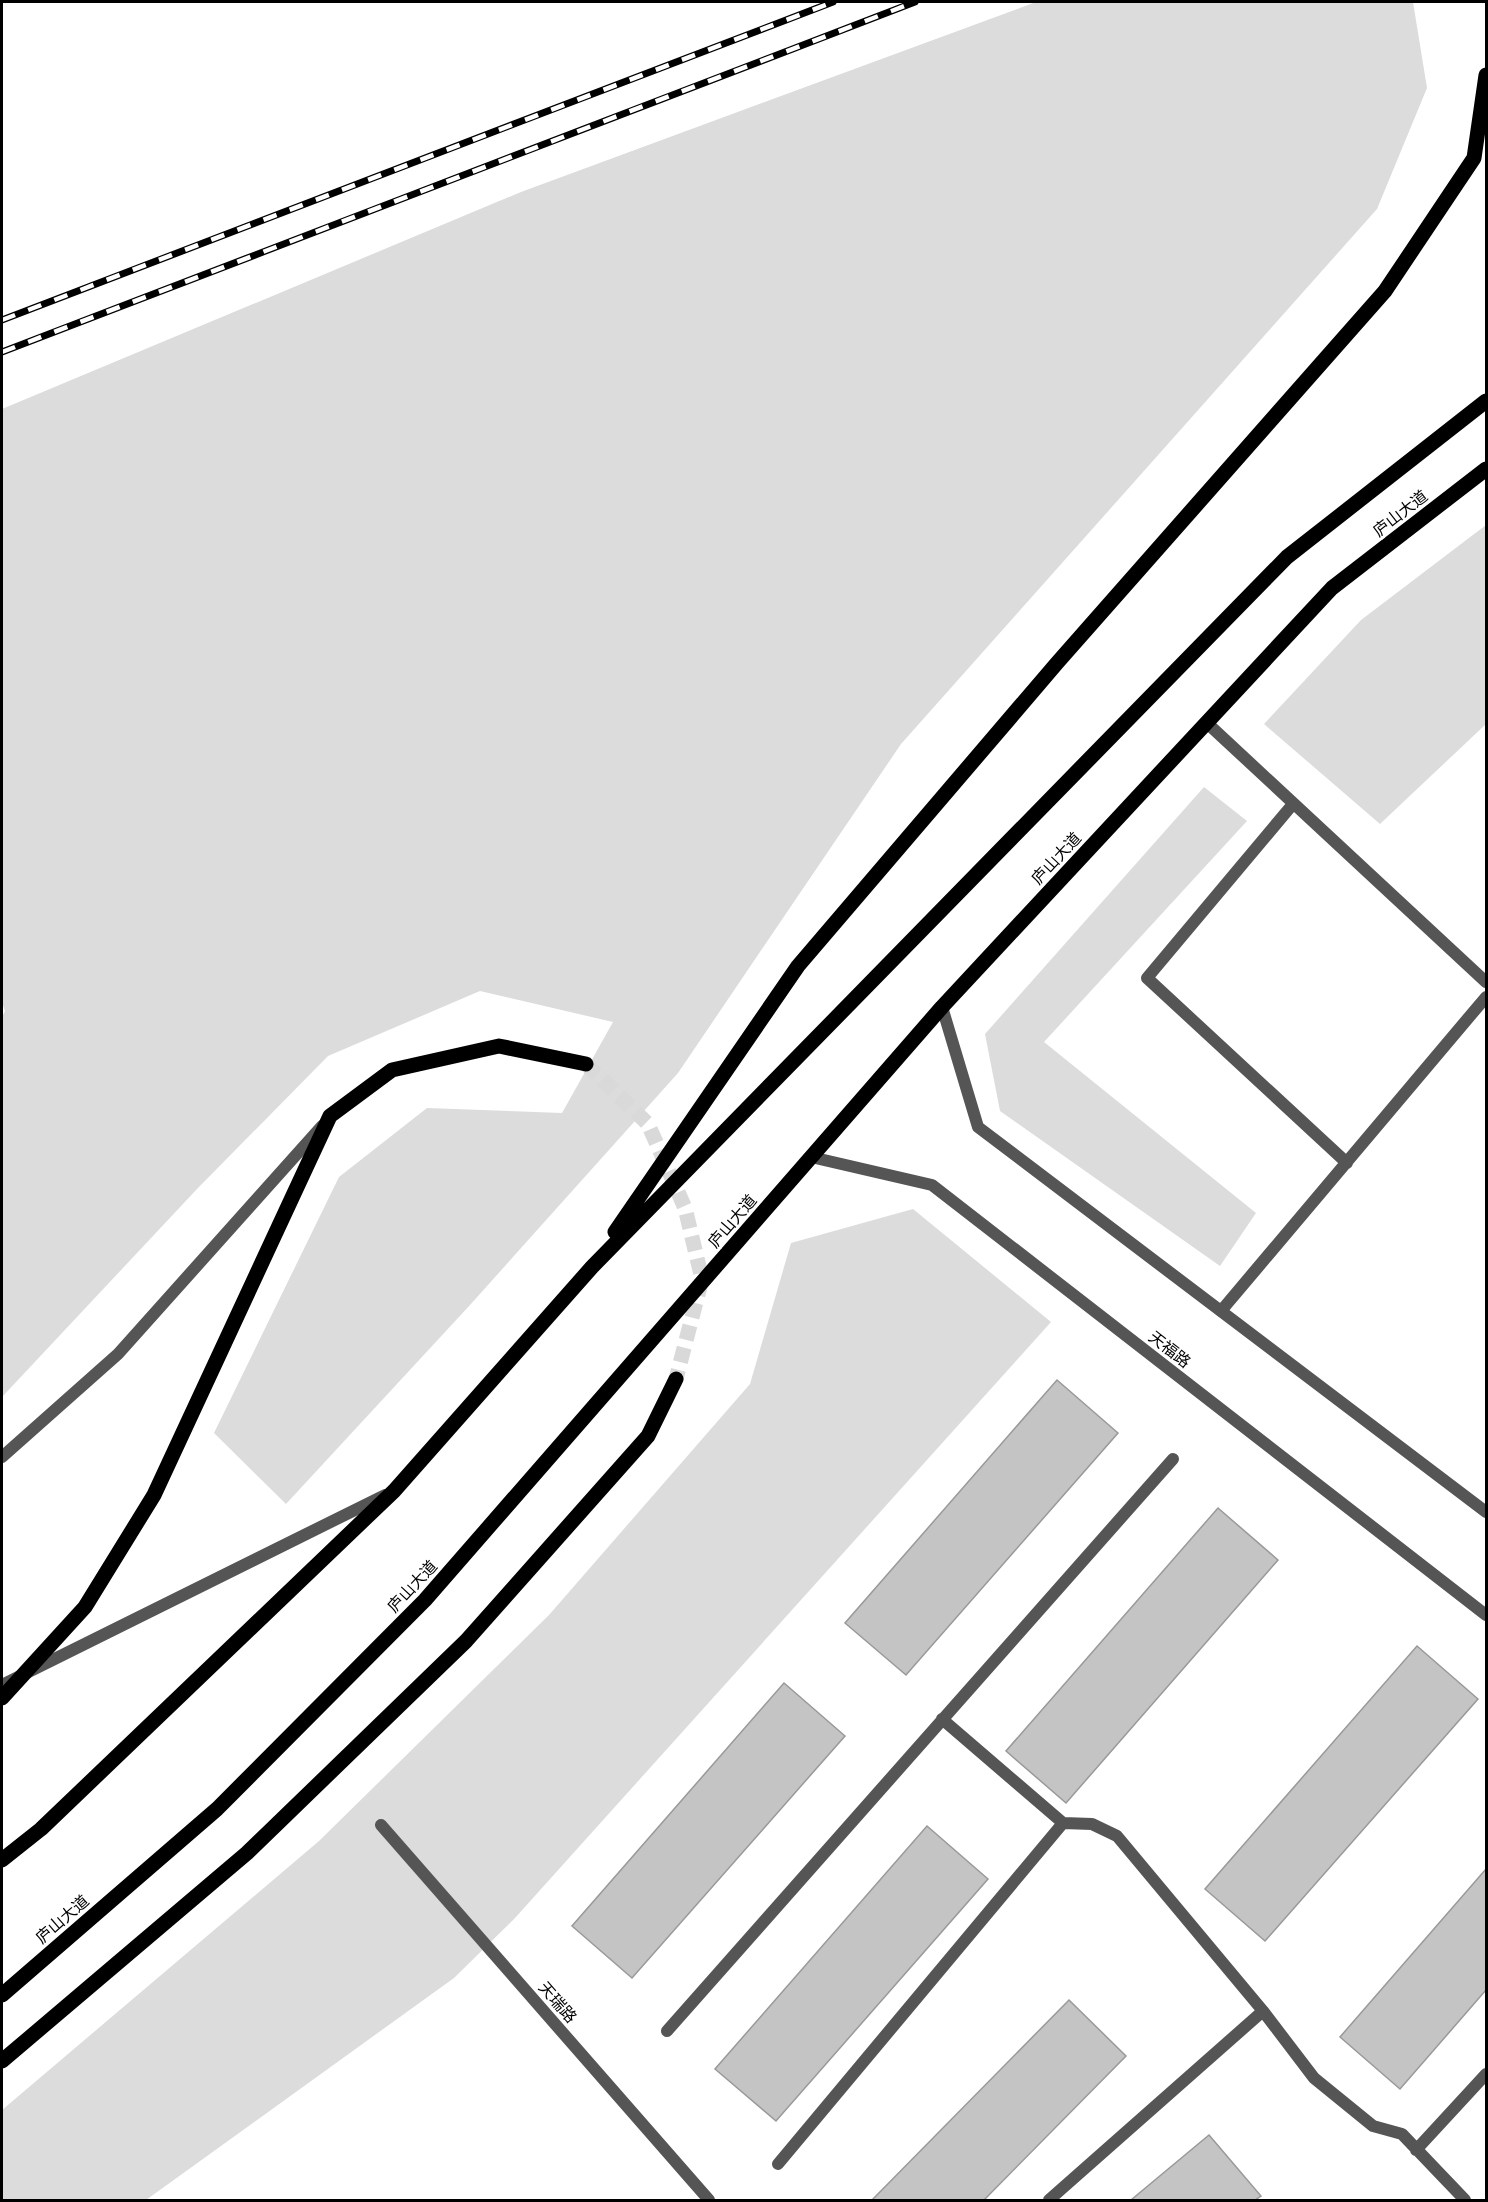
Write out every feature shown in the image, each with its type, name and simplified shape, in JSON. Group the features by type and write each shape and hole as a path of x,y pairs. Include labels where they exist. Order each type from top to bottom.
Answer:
{"main road":[{"path":"592,1267 798,966 1057,663 1385,291 1474,158 1486,75"},
{"path":"2,1860 41,1829 394,1491 592,1267 1287,557 1486,401"},
{"name":"庐山大道","path":"2,1995 217,1809 425,1600 942,1007 1332,588 1486,469"},
{"path":"2,1698 85,1607 154,1495 330,1116 392,1070 498,1046 586,1064"},
{"path":"2,2061 247,1853 466,1641 648,1436 676,1379"}],"street":[{"path":"1207,723 1486,982"},
{"path":"1293,804 1147,978 1347,1163"},
{"path":"1221,1311 1486,997"},
{"path":"942,1007 978,1127 1486,1512"},
{"path":"2,1457 118,1354 330,1116"},
{"name":"天福路","path":"811,1157 932,1185 1486,1615"},
{"path":"667,2031 1173,1459"},
{"path":"2,1685 394,1491"},
{"path":"942,1719 1063,1823 1092,1824 1117,1836 1263,2011 1314,2078 1373,2126 1402,2134 1465,2200"},
{"path":"778,2164 1063,1823"},
{"name":"天瑞路","path":"381,1825 709,2200"},
{"path":"1049,2200 1263,2011"},
{"path":"1416,2150 1486,2074"}],"shaded area":[{"path":"1036,2 1413,2 1427,88 1377,209 901,744 678,1073 470,1305 286,1504 214,1433 339,1177 427,1108 562,1113 613,1022 480,991 328,1056 197,1189 2,1397 2,1017 5,1011 2,1003 2,409 521,192"},
{"path":"1486,525 1486,724 1380,824 1264,724 1361,620"},
{"path":"1204,787 1247,821 1044,1042 1256,1213 1220,1266 1000,1111 985,1034"},
{"path":"913,1209 1051,1322 515,1918 454,1978 146,2200 2,2200 2,2110 319,1841 549,1615 750,1384 791,1243"}],"building":[{"path":"1057,1380 1118,1433 906,1675 845,1623"},
{"path":"1218,1508 1278,1560 1066,1803 1006,1751"},
{"path":"1417,1646 1478,1699 1265,1941 1205,1889"},
{"path":"784,1683 845,1736 632,1978 572,1926"},
{"path":"927,1826 988,1879 776,2121 715,2069"},
{"path":"1486,1869 1486,1990 1400,2089 1340,2037"},
{"path":"1069,2000 1126,2056 984,2200 872,2200"},
{"path":"1209,2135 1261,2196 1255,2200 1131,2200"}],"tunnel":[{"path":"586,1064 648,1124 685,1208 702,1279 676,1379"}],"railway":[{"path":"2,320 833,2"},
{"path":"2,352 915,2"}]}
